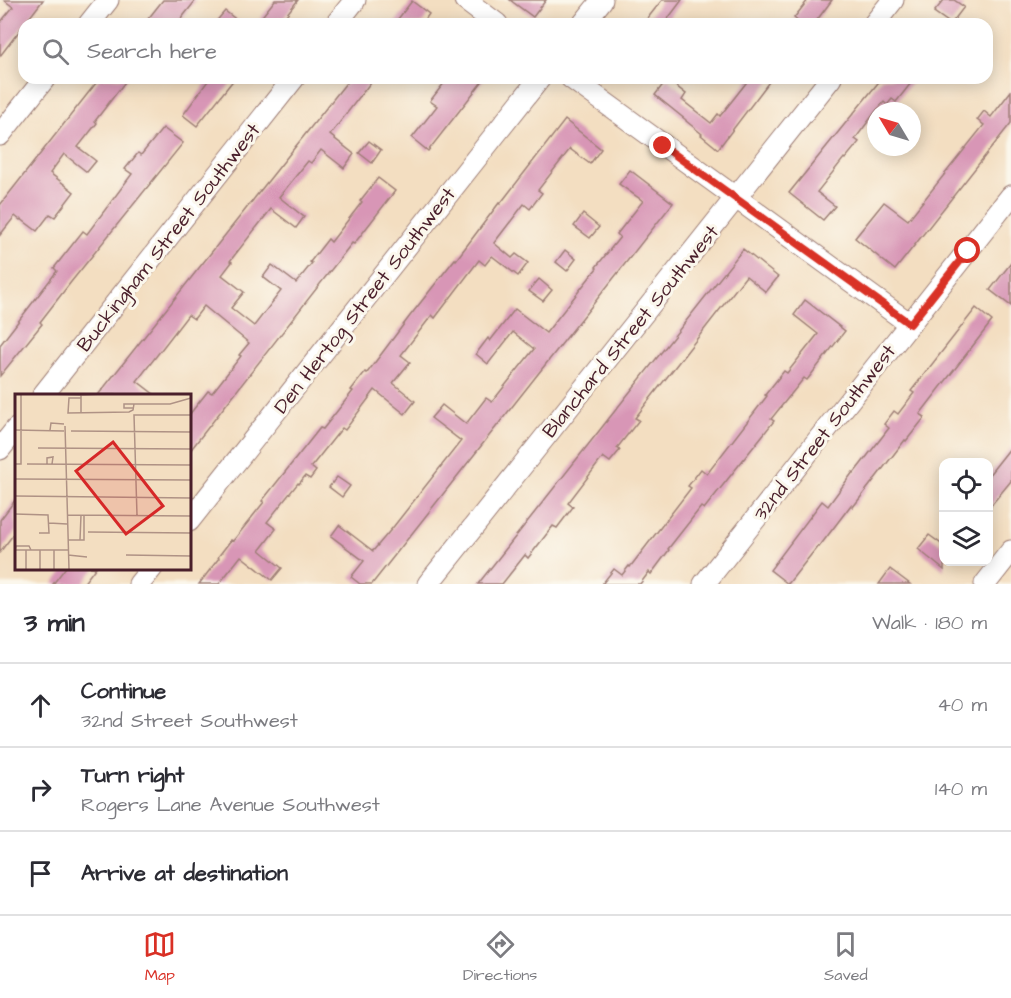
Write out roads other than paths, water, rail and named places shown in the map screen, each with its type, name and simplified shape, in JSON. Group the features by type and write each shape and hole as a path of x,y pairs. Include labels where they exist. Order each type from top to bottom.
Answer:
{"street":[{"path":"93,18 108,0"},
{"path":"341,18 355,0"},
{"path":"465,0 490,18"},
{"path":"588,18 602,0"},
{"path":"879,18 893,0"},
{"path":"0,135 40,84"},
{"name":"Buckingham Street Southwest","path":"44,394 289,84"},
{"name":"Den Hertog Street Southwest","path":"190,520 535,84"},
{"path":"579,84 910,324"},
{"name":"Blanchard Street Southwest","path":"428,584 826,84"},
{"name":"32nd Street Southwest","path":"704,584 1011,196"},
{"path":"0,449 15,430"},
{"path":"985,584 1011,551"},
{"path":"139,584 150,569"}]}
